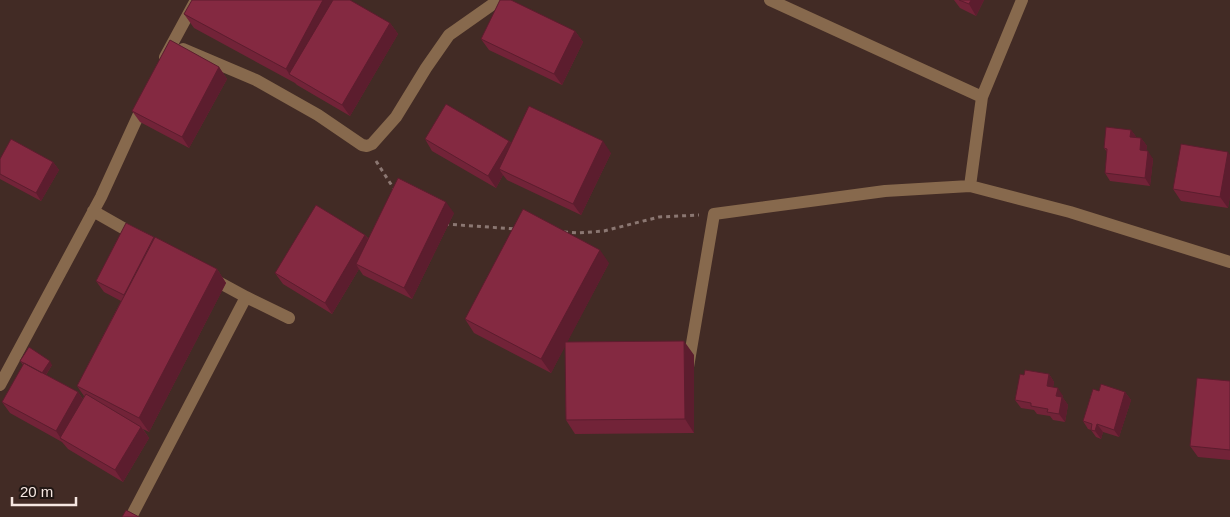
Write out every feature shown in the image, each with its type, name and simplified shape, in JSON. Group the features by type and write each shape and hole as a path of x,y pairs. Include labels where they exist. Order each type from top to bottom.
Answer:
{"street":[{"path":"158,72 196,0"},
{"path":"171,45 256,80 318,114 362,145 367,146 372,144 396,117 449,35 493,4 502,0"},
{"path":"770,0 982,97"},
{"path":"970,186 982,97 1022,0"},
{"path":"0,385 93,211 150,90"},
{"path":"686,378 714,214 885,191 970,186 1070,212 1230,262"},
{"path":"93,211 151,244"},
{"path":"203,273 289,318"},
{"path":"131,517 246,297"}],"path":[{"path":"367,146 396,192"},
{"path":"559,232 578,234 604,231 660,217 714,214"},
{"path":"442,224 520,229"}],"building":[{"path":"192,0 323,0 286,69 184,14"},
{"path":"333,0 350,0 390,23 342,105 289,74"},
{"path":"500,0 511,0 575,31 554,74 481,39"},
{"path":"959,0 971,0 969,4"},
{"path":"170,40 219,67 182,137 132,111"},
{"path":"446,104 509,141 488,176 425,139"},
{"path":"529,106 603,141 573,204 499,169"},
{"path":"1106,127 1131,130 1130,137 1141,138 1140,150 1148,151 1145,178 1105,173 1107,149 1104,148"},
{"path":"11,139 53,162 36,193 0,174 0,159"},
{"path":"1181,144 1228,152 1220,197 1173,189"},
{"path":"398,178 446,202 404,288 356,264"},
{"path":"316,205 365,235 325,303 275,273"},
{"path":"523,209 600,250 541,359 465,319"},
{"path":"126,223 154,237 124,295 96,281"},
{"path":"155,237 217,269 139,418 77,386"},
{"path":"684,341 685,419 566,420 565,342"},
{"path":"29,347 50,361 42,373 20,361"},
{"path":"24,363 78,392 56,431 2,402"},
{"path":"1025,370 1049,374 1047,386 1058,388 1056,396 1062,397 1059,414 1047,412 1048,409 1031,406 1031,403 1015,400 1020,374 1024,375"},
{"path":"1197,378 1230,381 1230,450 1190,446"},
{"path":"1101,384 1125,392 1114,430 1097,424 1095,431 1091,430 1092,424 1083,421 1093,389 1099,391"},
{"path":"86,394 141,427 115,470 60,438"},
{"path":"126,510 139,517 122,517"}]}
